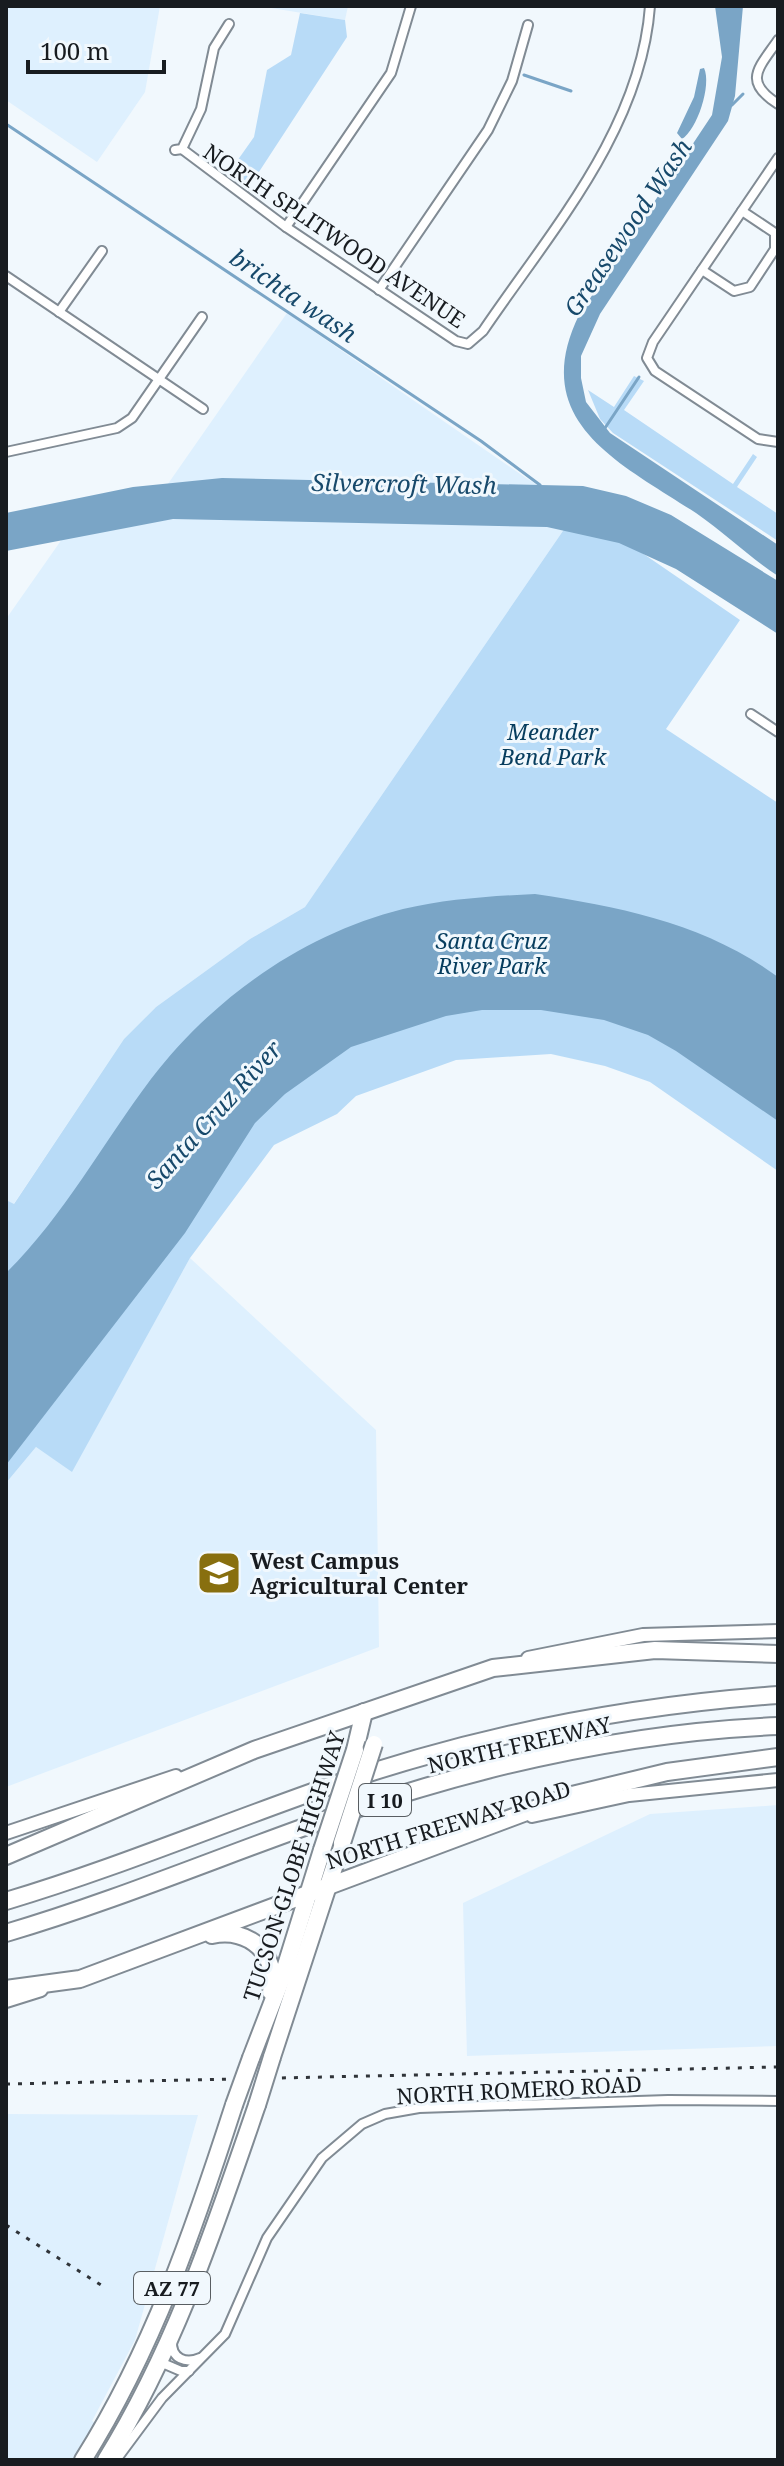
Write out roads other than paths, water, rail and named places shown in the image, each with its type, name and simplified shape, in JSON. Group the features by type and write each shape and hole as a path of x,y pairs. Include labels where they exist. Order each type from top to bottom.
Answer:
{"highway":[{"path":"6,1856 254,1750 493,1668 664,1649 778,1654"},
{"name":"NORTH FREEWAY","path":"6,1901 142,1857 320,1789 451,1748 611,1714 778,1695"},
{"name":"TUCSON-GLOBE HIGHWAY","path":"106,2460 160,2362 210,2244 374,1744 364,1712"},
{"name":"TUCSON-GLOBE HIGHWAY","path":"83,2460 129,2378 176,2278 261,2028 280,1984 355,1750 364,1712"},
{"name":"NORTH FREEWAY","path":"6,1933 147,1888 343,1813 465,1776 651,1738 778,1726"},
{"path":"483,1831 550,1803 616,1782 695,1767 778,1757"},
{"name":"NORTH FREEWAY ROAD","path":"80,1979 328,1884 483,1831"},
{"path":"161,1948 224,1933 255,1942 268,1957 273,1977 261,2028"},
{"path":"6,1989 80,1979"},
{"path":"129,2378 146,2361 160,2362"},
{"path":"112,2411 129,2421"}],"main road":[{"path":"493,1668 559,1650 643,1635 778,1631"},
{"path":"6,1833 254,1750"},
{"name":"NORTH FREEWAY ROAD","path":"483,1831 629,1795 778,1780"},
{"name":"NORTH FREEWAY ROAD","path":"6,2001 80,1979"}],"street":[{"path":"286,227 391,73 411,6"},
{"name":"NORTH SPLITWOOD AVENUE","path":"229,24 214,48 201,109 178,150 379,290 456,341 471,346 572,202 615,131 635,78 650,6"},
{"path":"379,290 488,130 512,81 528,25"},
{"path":"778,40 759,68 756,82 760,91 778,104"},
{"path":"776,445 758,439 655,371 644,358 778,158"},
{"path":"702,270 734,291 750,287 775,249 775,233 742,211"},
{"path":"59,312 102,251"},
{"path":"6,276 203,409"},
{"path":"6,452 117,428 132,418 202,317"},
{"path":"751,714 778,732"},
{"name":"NORTH ROMERO ROAD","path":"116,2460 162,2398 208,2353 231,2324 258,2256 296,2195 341,2138 374,2118 398,2111 668,2100 778,2101"},
{"path":"177,2323 171,2345 176,2356 188,2361 208,2353"},
{"path":"160,2362 181,2371 190,2371"}],"water":[{"path":"715,6 743,6 735,96 728,121 600,314 581,356 581,378 586,402 610,433 778,545 778,576 696,513 612,457 590,435 573,411 565,384 566,352 579,315 712,115 722,57"},
{"path":"704,68 706,85 702,106 693,126 682,139 677,133 694,97 700,69"},
{"name":"Silvercroft Wash","path":"222,478 583,486 626,496 671,515 778,581 778,634 676,569 619,543 547,527 173,519 6,551 6,513 133,487"},
{"name":"Santa Cruz River","path":"535,894 662,920 722,944 778,977 778,1121 676,1051 648,1035 604,1020 541,1010 482,1010 446,1016 351,1047 285,1094 255,1123 185,1233 6,1465 6,1273 46,1228 151,1079 176,1049 202,1022 263,973 330,935 403,909 469,898"}],"waterway":[{"path":"524,75 571,91"},
{"path":"732,105 743,94"},
{"name":"brichta wash","path":"6,124 481,441 540,485"},
{"path":"603,431 639,377"}],"railway":[{"path":"6,2084 778,2067"},
{"path":"6,2225 101,2285"}],"place":[{"name":"West Campus Agricultural Center","path":"219,1573"}],"water label":[{"name":"Greasewood Wash","path":"627,227"}],"park label":[{"name":"Meander Bend Park","path":"553,744"},
{"name":"Santa Cruz River Park","path":"492,952"}]}
